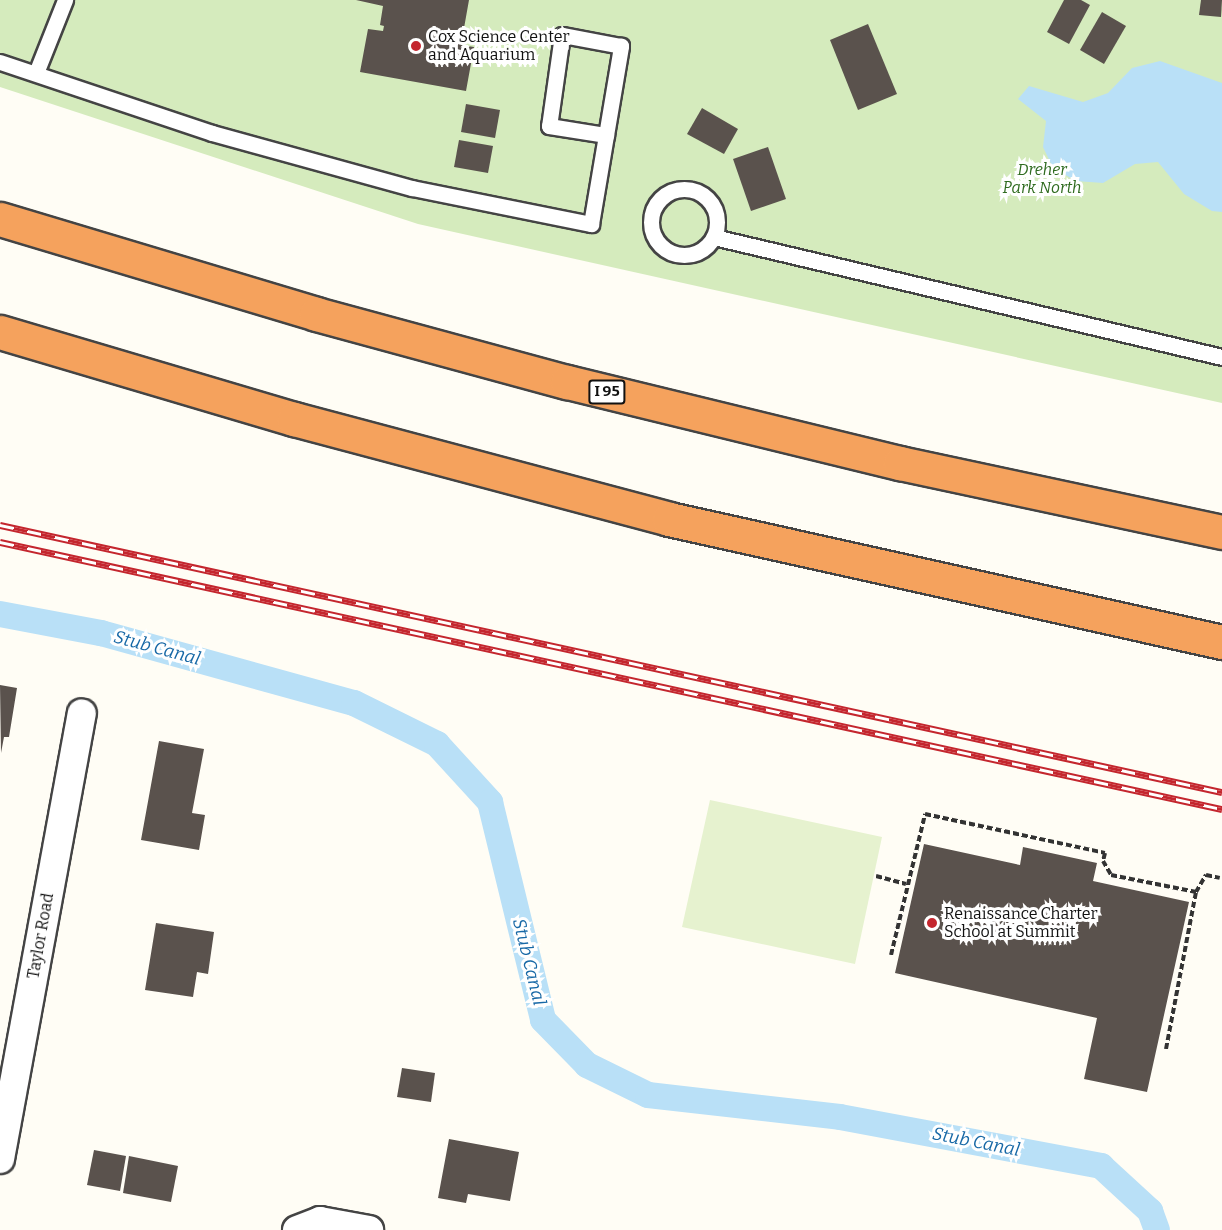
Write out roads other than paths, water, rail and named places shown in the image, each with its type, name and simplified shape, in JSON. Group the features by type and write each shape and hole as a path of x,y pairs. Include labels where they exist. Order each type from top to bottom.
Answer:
{"highway":[{"name":"I 95","path":"0,219 316,314 577,384 921,468 1222,532"},
{"path":"0,332 294,419 669,519 1039,604 1222,642"}],"street":[{"name":"Taylor Road","path":"0,1159 82,713"},
{"path":"297,1230 320,1221 369,1230"}],"lane":[{"path":"36,73 65,0"},
{"path":"0,62 212,133 401,185 591,224 606,135 621,46 562,35 549,126 606,135"},
{"path":"677,189 702,194 717,216 714,237 694,255 672,254 655,240 651,221 653,210 659,200 677,189"},
{"path":"714,237 1222,357"}],"water":[{"path":"1160,61 1222,83 1222,212 1212,211 1184,194 1158,162 1135,164 1103,183 1076,181 1053,168 1043,147 1046,121 1018,99 1029,86 1083,102 1108,93 1132,68"}],"waterway":[{"name":"Stub Canal","path":"0,614 101,633 354,703 437,744 490,802 543,1020 587,1065 648,1095 840,1117 1101,1166 1150,1211 1157,1230"}],"railway":[{"path":"0,525 1222,792"},
{"path":"0,542 1222,809"}],"place":[{"name":"Cox Science Center and Aquarium","path":"416,46"},
{"name":"Renaissance Charter School at Summit","path":"932,923"}],"park label":[{"name":"Dreher Park North","path":"1042,179"}]}
